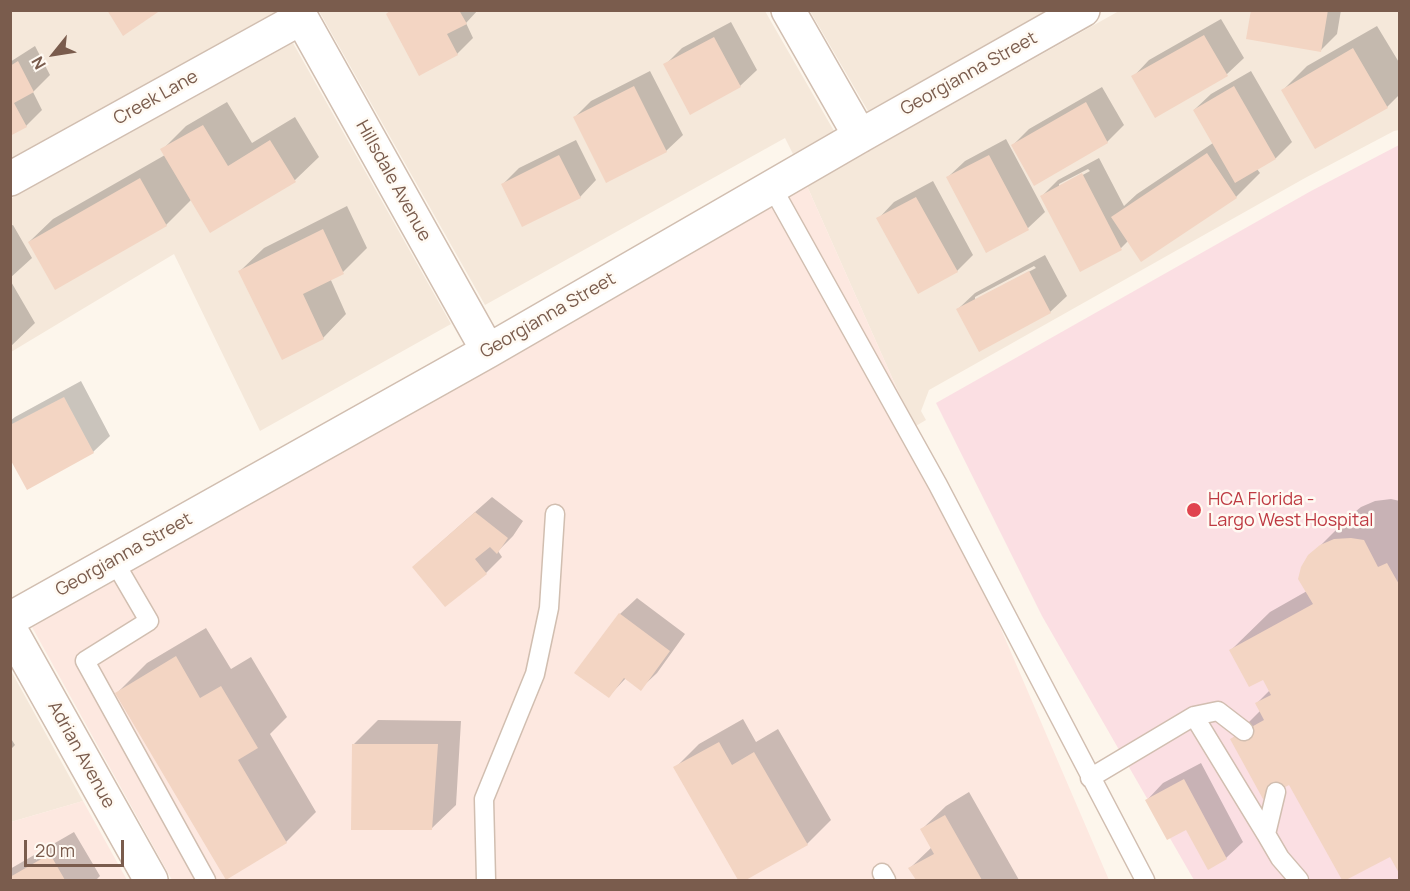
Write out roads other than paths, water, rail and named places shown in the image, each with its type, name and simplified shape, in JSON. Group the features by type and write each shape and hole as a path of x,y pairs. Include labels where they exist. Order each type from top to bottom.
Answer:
{"street":[{"path":"788,10 860,136"},
{"name":"Georgianna Street","path":"10,619 489,351 1083,10"},
{"name":"Creek Lane","path":"10,178 299,14"},
{"name":"Hillsdale Avenue","path":"299,14 489,351"},
{"name":"Adrian Avenue","path":"10,629 151,880"}],"lane":[{"path":"772,187 938,485 1145,880"},
{"path":"486,880 484,799 535,674 549,608 555,514"},
{"path":"114,561 148,621 85,661 206,880"},
{"path":"1090,778 1194,716 1218,711 1244,731"},
{"path":"1194,716 1280,858 1299,880"},
{"path":"1266,834 1276,792"}],"place":[{"name":"HCA Florida - Largo West Hospital","path":"1194,510"}]}
